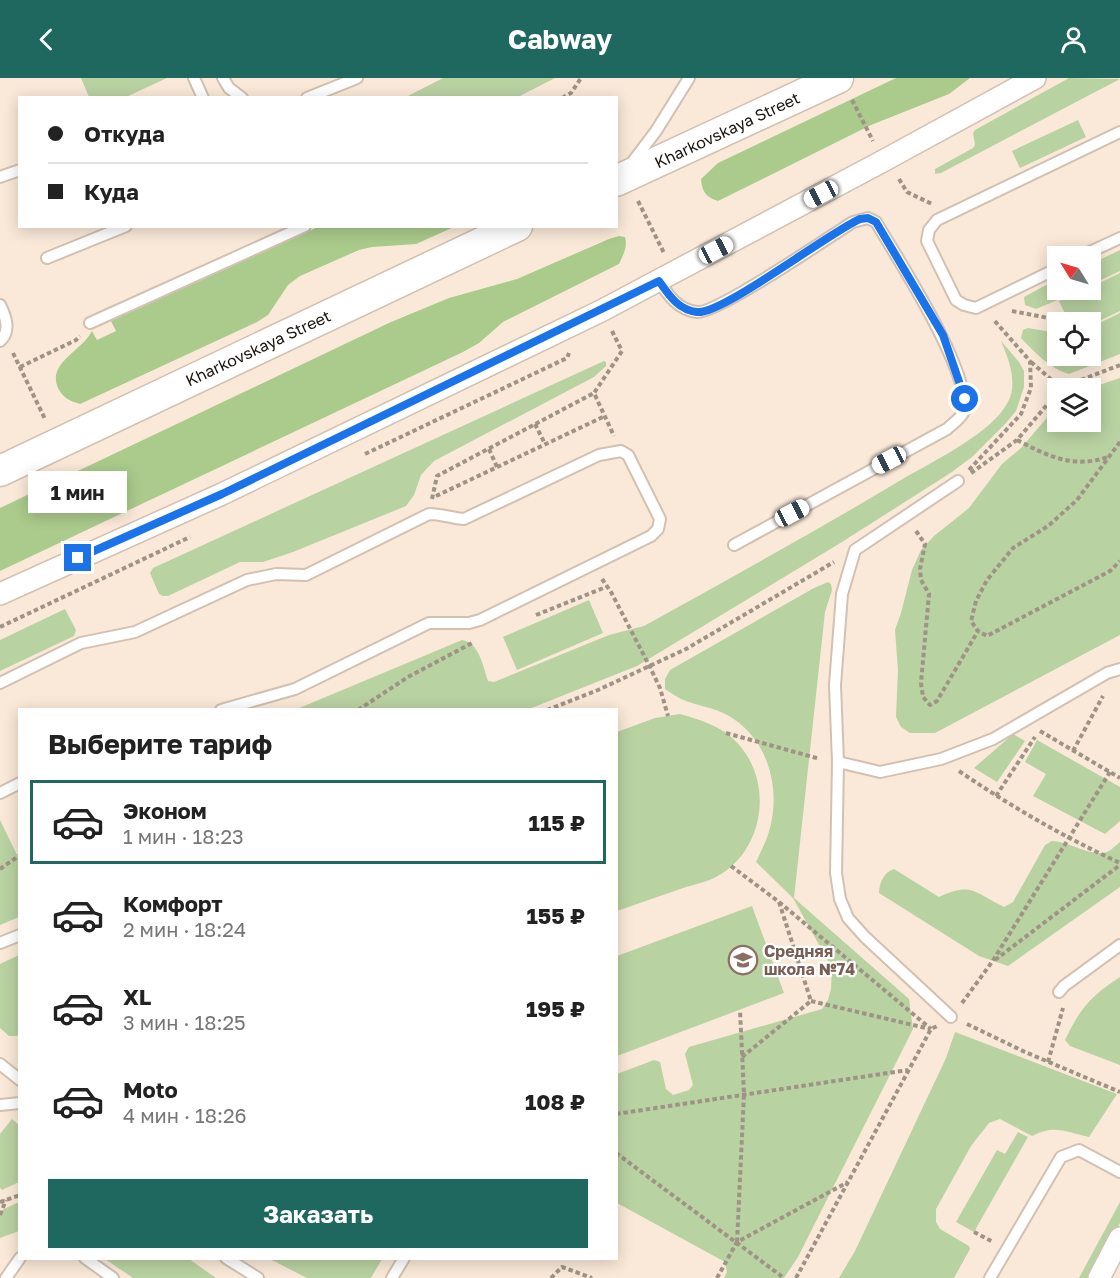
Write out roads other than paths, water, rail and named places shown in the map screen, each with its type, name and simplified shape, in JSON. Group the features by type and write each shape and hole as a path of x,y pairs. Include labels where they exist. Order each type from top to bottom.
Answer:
{"main road":[{"name":"Kharkovskaya Street","path":"625,187 838,78"},
{"name":"Kharkovskaya Street","path":"0,471 513,228"}],"street":[{"path":"0,594 222,494 659,281 1035,78"},
{"path":"1099,1278 1120,1238"}],"lane":[{"path":"194,78 202,96"},
{"path":"224,78 230,88 240,96"},
{"path":"312,96 357,78"},
{"path":"625,187 687,81 700,78"},
{"path":"1047,273 976,308 964,305 956,300 927,241 929,230 937,220 1120,132"},
{"path":"0,177 18,171"},
{"path":"659,281 678,304 699,313 726,302 853,222 868,218 876,222 943,335 965,399 962,414 947,429 734,544"},
{"path":"47,258 121,228"},
{"path":"90,323 301,228"},
{"path":"1101,247 1120,238"},
{"path":"0,305 8,328 5,337 0,342"},
{"path":"0,683 81,644 135,632 247,580 276,574 306,575 429,514 464,519 599,455 621,451 628,455 660,519 658,529 651,536 480,620 469,623 429,623 295,689 227,708"},
{"path":"951,1017 865,937 848,918 840,899 836,873 838,762 835,685 842,594 855,550 958,482"},
{"path":"838,762 880,772 940,759 993,738 1107,673 1119,669"},
{"path":"0,793 18,784"},
{"path":"0,943 18,936"},
{"path":"1059,992 1120,945"},
{"path":"0,1064 18,1078"},
{"path":"0,1105 18,1103"},
{"path":"990,1278 1061,1157 1079,1150 1120,1172"},
{"path":"6,1278 19,1260"},
{"path":"89,1260 113,1278"},
{"path":"229,1260 258,1278"},
{"path":"392,1278 403,1260"}],"place":[{"name":"Средняя школа №74","path":"743,960"}]}
